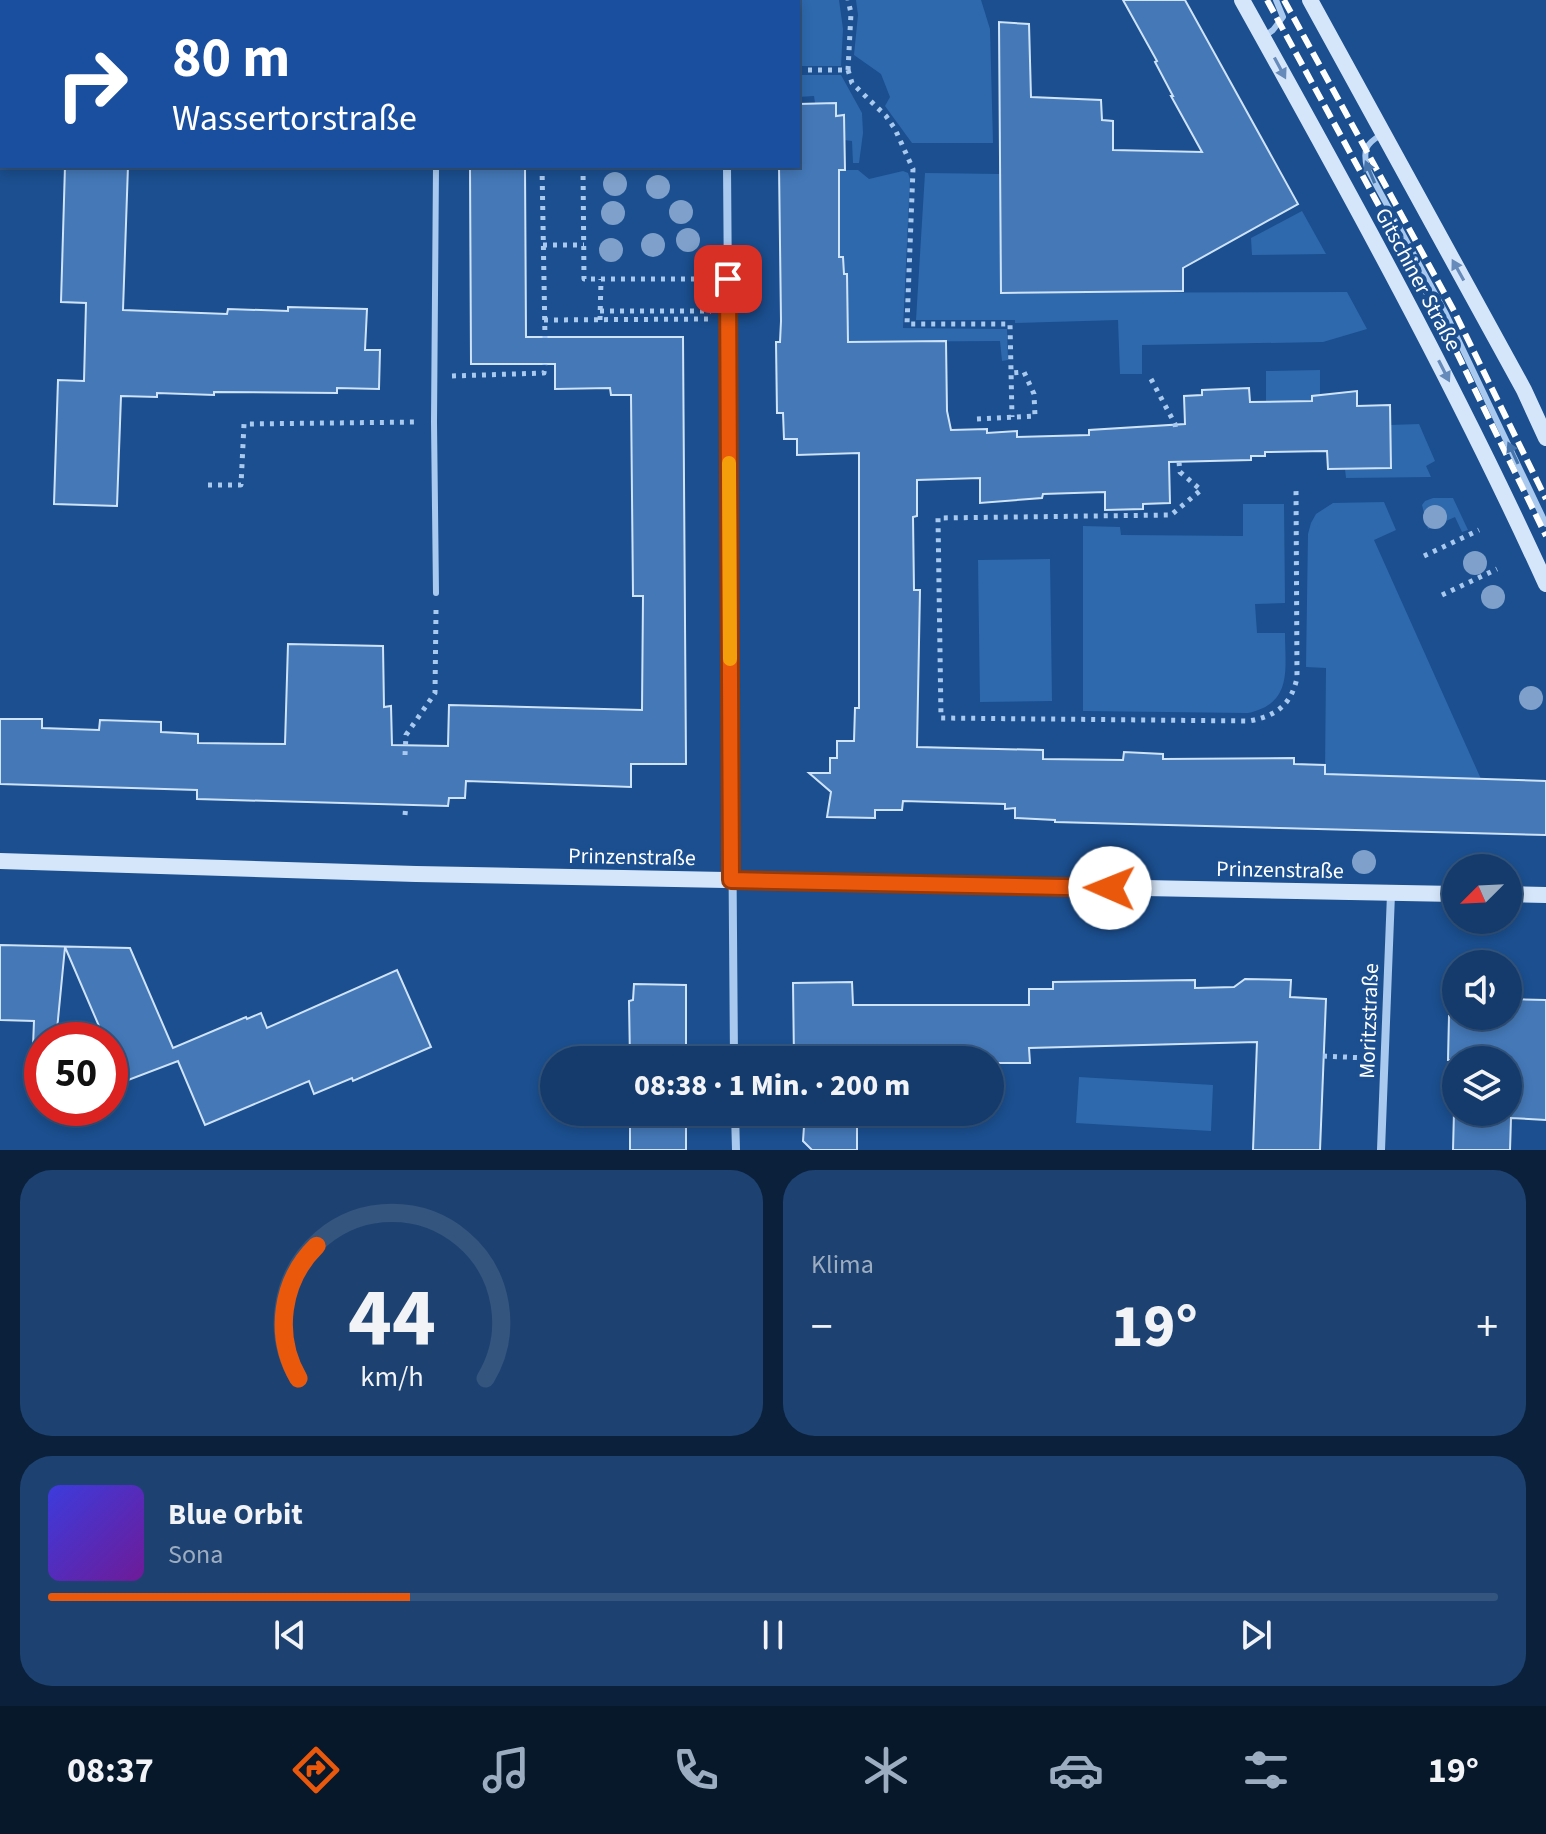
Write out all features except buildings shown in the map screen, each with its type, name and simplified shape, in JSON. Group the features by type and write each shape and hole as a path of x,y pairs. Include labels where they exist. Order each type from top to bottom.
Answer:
{"main road":[{"name":"Gitschiner Straße","path":"1242,0 1423,330 1493,468 1546,584"},
{"name":"Gitschiner Straße","path":"1310,0 1524,390 1546,438"},
{"name":"Prinzenstraße","path":"0,861 416,874 1442,894"},
{"path":"1522,894 1546,895"}],"street":[{"path":"727,168 734,1046"},
{"name":"Moritzstraße","path":"1381,1150 1391,894"},
{"path":"735,1126 736,1150"}],"lane":[{"path":"1263,37 1283,17 1276,0"},
{"path":"1383,134 1369,142 1363,153 1367,168 1446,314 1546,524"},
{"path":"436,168 436,593"}],"path":[{"path":"848,0 851,13 848,70 852,83 886,116 913,169 907,324 1010,324 1012,417"},
{"path":"800,70 848,70"},
{"path":"542,168 545,338"},
{"path":"583,168 584,279 728,279"},
{"path":"543,245 584,245"},
{"path":"600,320 601,279"},
{"path":"600,311 683,311"},
{"path":"544,320 683,319"},
{"path":"435,377 544,373 545,364"},
{"path":"977,419 1035,416 1034,394 1024,372 1011,373"},
{"path":"1151,379 1175,424 1176,432"},
{"path":"208,485 241,485 244,424 434,422"},
{"path":"1179,462 1180,472 1201,490 1171,515 938,518 941,718 1249,721 1269,717 1294,695 1297,678 1296,490"},
{"path":"1424,556 1479,530"},
{"path":"1442,595 1497,569"},
{"path":"405,755 406,735 435,693 436,593"},
{"path":"405,815 406,805"},
{"path":"1323,1056 1384,1059"}],"shaded area":[{"path":"800,0 839,0 843,29 841,66 800,66"},
{"path":"856,0 981,0 990,29 993,143 912,143 885,106 890,97 881,74 854,55 858,15"},
{"path":"800,75 841,75 862,113 859,163 853,163 852,141 844,140 843,115 836,116 836,103 815,103 814,96 800,97"},
{"path":"839,170 858,170 869,179 903,171 908,173 903,328 1007,329 1008,360 1002,361 1000,341 838,342 847,297 847,274 844,274 843,257 839,257"},
{"path":"925,173 1001,174 1002,293 1347,292 1367,329 1323,342 1142,345 1142,374 1120,374 1118,320 1015,323 1015,320 916,320"},
{"path":"1302,211 1326,254 1252,255 1251,238"},
{"path":"1320,370 1320,395 1313,396 1312,400 1266,402 1266,371"},
{"path":"1419,424 1435,461 1426,466 1431,477 1346,478 1345,469 1391,467 1390,425"},
{"path":"1433,498 1453,498 1468,530 1462,532 1455,517 1428,529 1422,505"},
{"path":"1384,502 1396,530 1374,540 1481,779 1325,774 1326,668 1306,667 1308,534 1316,514 1333,503"},
{"path":"1243,504 1284,504 1285,603 1255,604 1257,633 1285,633 1285,672 1279,693 1273,701 1248,713 1083,711 1083,526 1120,527 1121,535 1243,536"},
{"path":"1050,559 1052,701 980,702 978,560"},
{"path":"1079,1077 1213,1085 1211,1131 1076,1123"}],"railway":[{"path":"1267,0 1440,318 1546,536"},
{"path":"1284,0 1453,309 1546,499"}],"slow traffic":[{"path":"729,463 730,659"}],"route":[{"path":"728,279 731,880 1110,888"}]}
